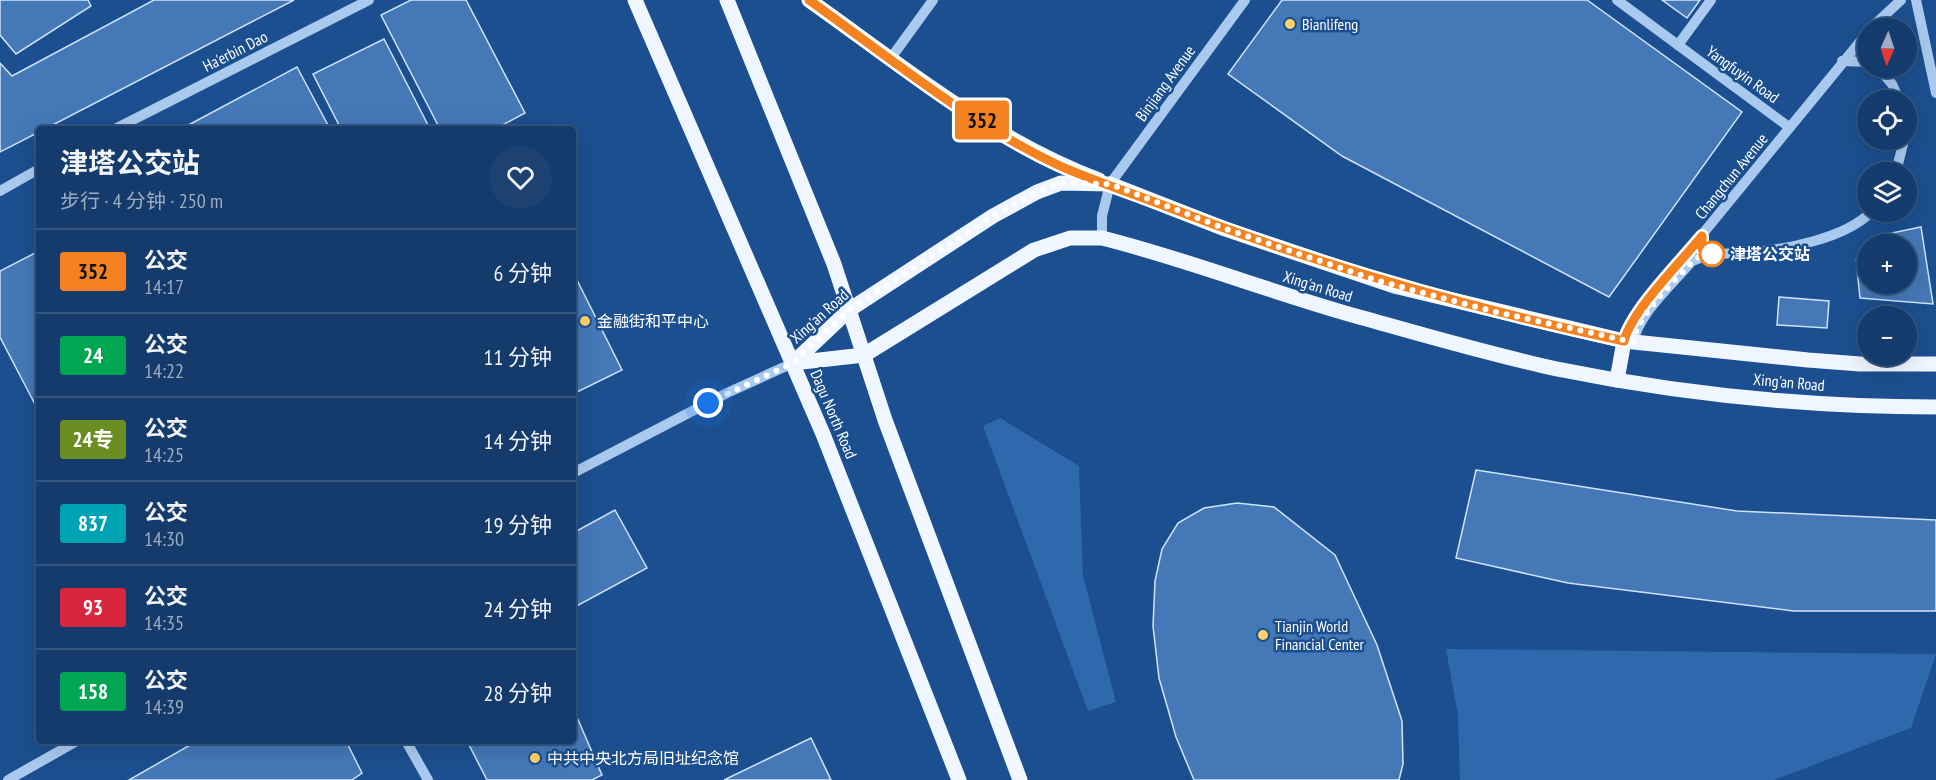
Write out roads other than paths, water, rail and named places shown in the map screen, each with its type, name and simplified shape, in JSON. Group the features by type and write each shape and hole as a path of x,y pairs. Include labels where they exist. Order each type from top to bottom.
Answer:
{"main road":[{"name":"Dagu North Road","path":"635,0 823,434 954,778"},
{"path":"727,0 834,264 885,420 1020,780"},
{"path":"809,0 1000,132 1059,165 1110,184"},
{"name":"Xing'an Road","path":"793,363 849,310 993,216 1037,192 1061,183 1110,184 1248,237 1394,286 1628,342 1860,364 1936,364"},
{"name":"Xing'an Road","path":"793,363 864,355 1034,250 1070,238 1102,238 1361,318 1508,357 1622,381 1751,397 1857,405 1936,407"},
{"path":"1622,381 1628,342"}],"street":[{"name":"Ha'erbin Dao","path":"121,126 369,0"},
{"path":"891,58 933,0"},
{"name":"Binjiang Avenue","path":"1110,184 1245,0"},
{"name":"Yangfuyin Road","path":"1617,0 1789,127"},
{"path":"1678,45 1711,0"},
{"path":"1882,18 1901,0"},
{"path":"1916,0 1936,93"},
{"name":"Changchun Avenue","path":"1628,342 1629,326 1857,44"},
{"path":"1842,61 1857,62"},
{"path":"0,191 36,172"},
{"path":"1102,238 1102,216 1110,184"},
{"path":"1628,342 1648,313 1692,262 1699,257 1752,252 1815,240 1844,230 1857,221"},
{"path":"1702,236 1702,249 1715,255"},
{"path":"576,471 727,393 793,363"},
{"path":"8,780 72,744"},
{"path":"408,744 428,780"}],"place":[{"name":"Bianlifeng","path":"1290,24"},
{"name":"津塔公交站","path":"1712,254"},
{"name":"金融街和平中心","path":"585,321"},
{"name":"Tianjin World Financial Center","path":"1263,635"},
{"name":"中共中央北方局旧址纪念馆","path":"535,758"}]}
